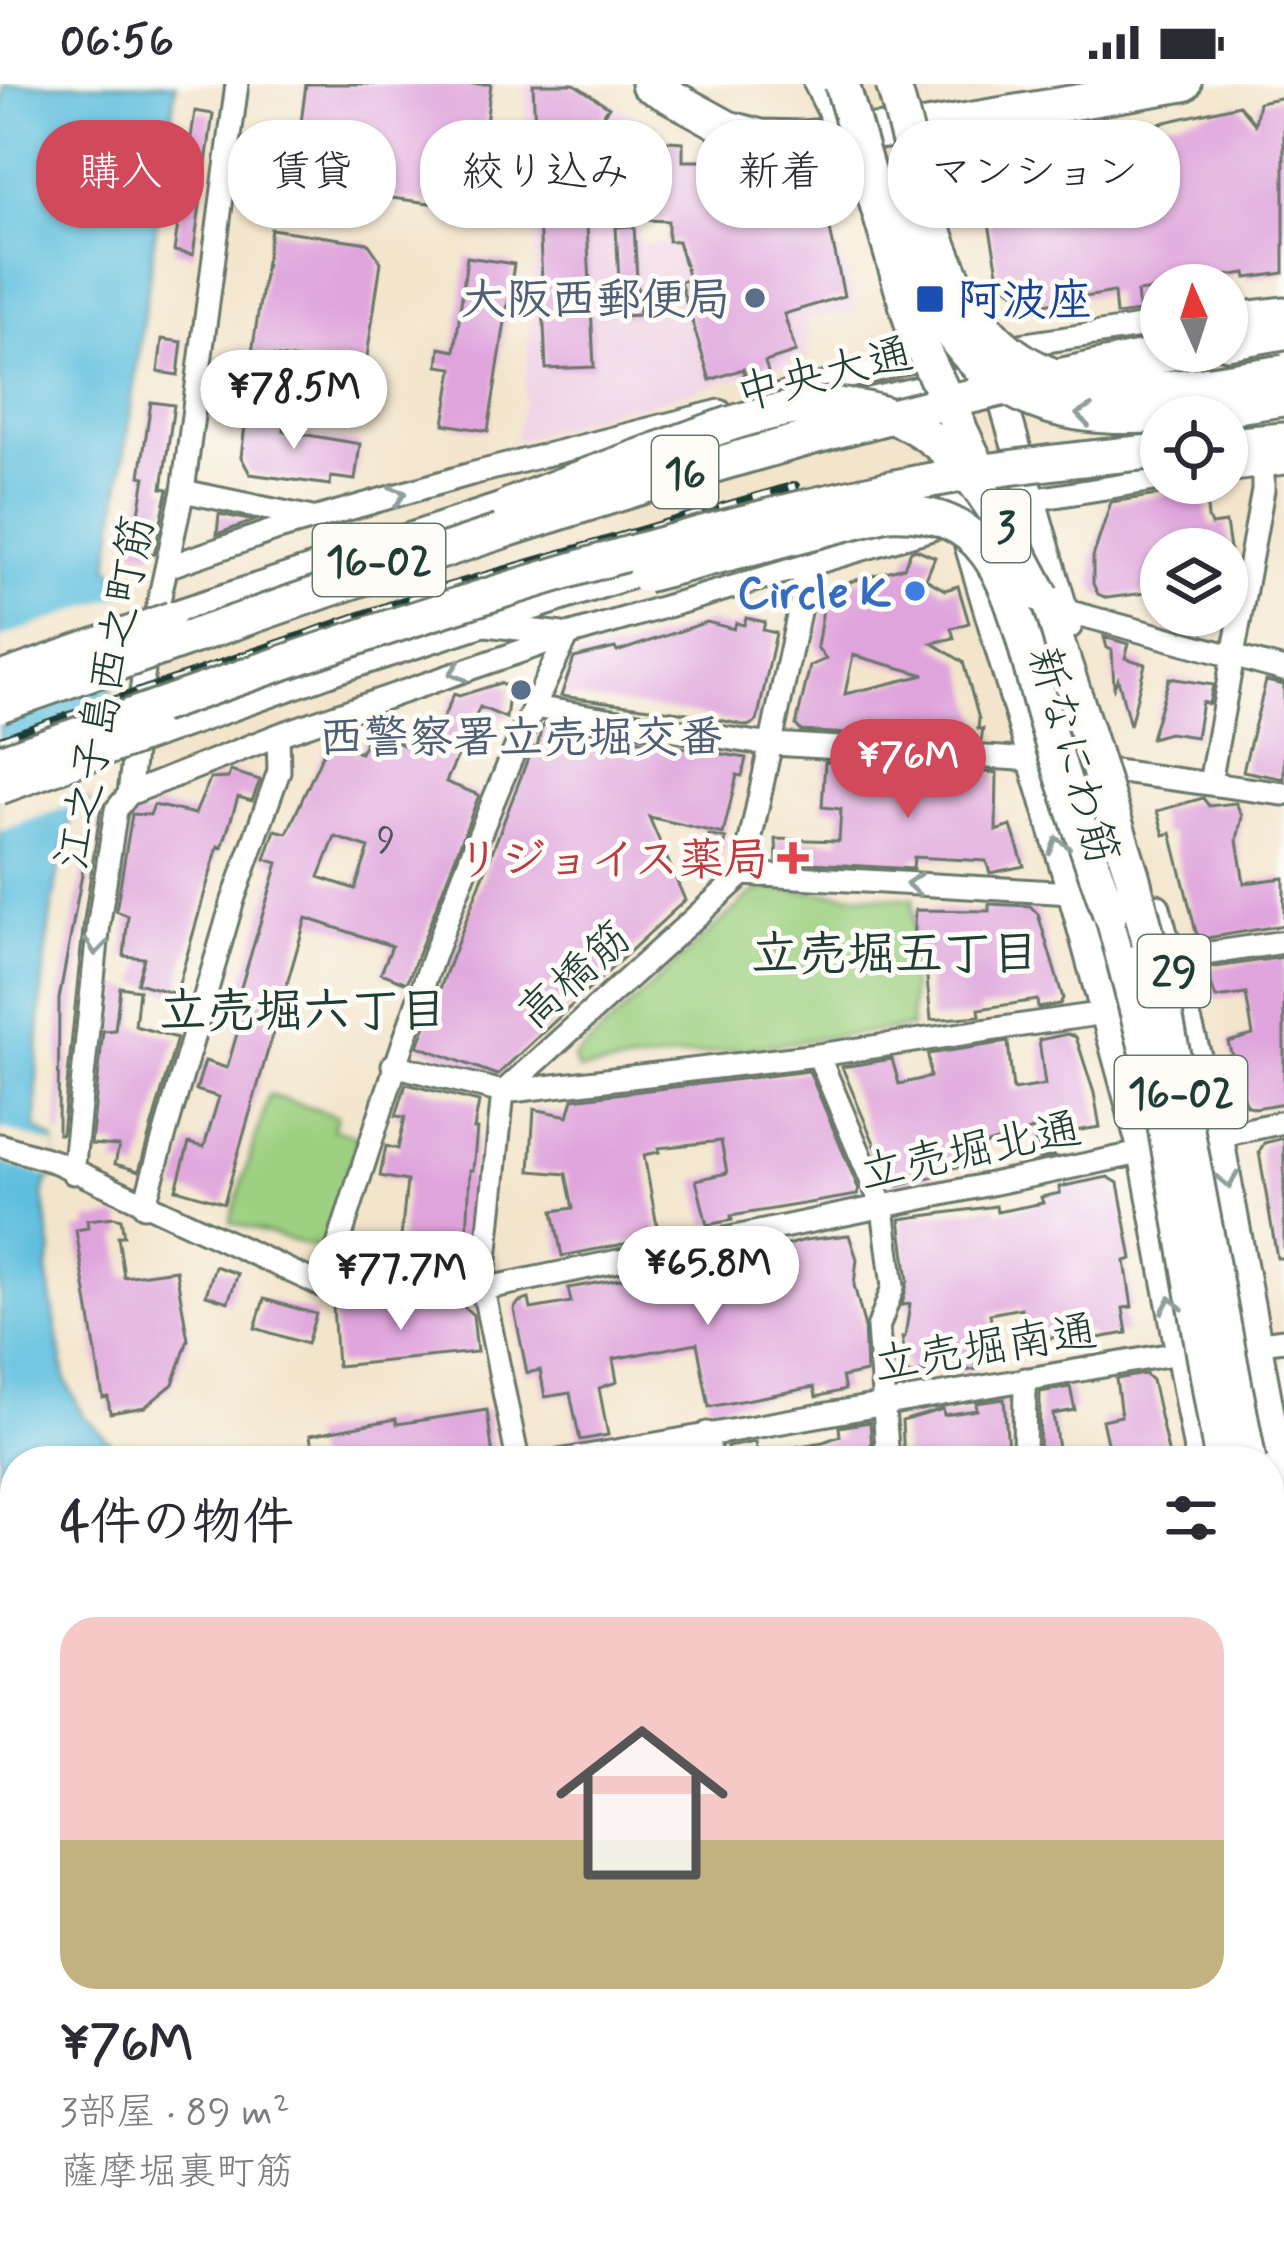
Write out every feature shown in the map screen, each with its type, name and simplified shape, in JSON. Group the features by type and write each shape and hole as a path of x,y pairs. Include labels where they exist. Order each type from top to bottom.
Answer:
{"highway":[{"path":"648,84 713,120"},
{"name":"3","path":"842,84 914,331 1013,545 1098,772 1110,914"},
{"path":"858,84 934,302 954,337 1006,386 1049,407 1101,418 1284,399"},
{"name":"3","path":"870,84 979,443 1053,603"},
{"path":"893,84 959,295 983,330 1013,355 1074,381 1124,389 1284,372"},
{"path":"968,120 1184,84"},
{"path":"1248,340 1284,332"},
{"name":"16","path":"0,705 553,512 909,412 1140,360"},
{"name":"16-02","path":"202,634 557,486 740,419 808,405 873,410 924,433 978,490 1053,603 1147,929 1175,1055 1246,1446"},
{"name":"16","path":"0,762 208,688 523,587 766,517 940,479 1140,454"},
{"name":"16","path":"208,688 333,664 862,518 887,513 944,519 974,539 1004,585 1062,778 1110,914"},
{"name":"16-02","path":"1110,914 1162,1109 1219,1446"}],"main road":[{"name":"新なにわ筋","path":"829,84 837,120"},
{"name":"新なにわ筋","path":"910,84 918,120"},
{"name":"新なにわ筋","path":"864,209 1034,760 1143,1153 1198,1446"},
{"name":"新なにわ筋","path":"951,228 1022,462 1098,772 1171,959 1219,1136 1271,1341 1280,1446"},
{"path":"1248,344 1284,342"},
{"name":"中央大通","path":"0,676 478,513 769,428 996,376 1140,358"},
{"path":"1248,430 1284,425"},
{"path":"0,790 475,624 720,546 1022,462 1140,444"}],"street":[{"name":"江之子島西之町筋","path":"64,1167 116,810 129,794 144,669 182,491 237,84"},
{"path":"814,84 833,120"},
{"path":"1248,312 1284,308"},
{"path":"166,568 604,438 672,425 912,361 1140,327"},
{"path":"478,513 672,425"},
{"path":"1210,784 1263,490 1277,456"},
{"path":"1248,465 1277,456"},
{"path":"129,794 278,735 568,635 1031,500 1140,482"},
{"path":"182,491 317,520"},
{"path":"641,613 720,546"},
{"path":"804,568 774,744 743,874 1072,893"},
{"path":"1053,603 1284,670"},
{"path":"475,624 568,635"},
{"path":"325,1287 393,1066 485,821 568,635"},
{"path":"533,707 774,744 1034,760"},
{"path":"144,1206 233,900 279,771 278,735"},
{"path":"1098,772 1284,794"},
{"name":"高橋筋","path":"515,1446 483,1289 503,1092 743,874"},
{"path":"1171,959 1284,942"},
{"path":"393,1066 503,1092 818,1055 1105,1013"},
{"path":"818,1055 883,1208 893,1287 878,1328 887,1446"},
{"name":"立売堀北通","path":"0,1145 64,1167 325,1287 483,1289 1284,1122"},
{"name":"立売堀南通","path":"638,1446 1179,1352 1271,1341"},
{"path":"1024,1446 1025,1379"},
{"path":"707,1433 709,1446"}],"shaded area":[{"path":"523,84 577,84 640,120 526,120"},
{"path":"534,228 641,228 644,244 836,238 858,313 806,317 808,358 640,406 622,406 514,442 524,402"}],"green space":[{"path":"767,889 913,899 911,1027 578,1070 574,1058 751,894"},
{"path":"269,1095 337,1116 333,1129 359,1137 324,1250 230,1222"}],"water":[{"path":"4,84 176,84 171,120 36,120 36,228 156,228 109,566 131,594 89,802 75,806 56,884 38,1048 36,1129 54,1140 55,1178 47,1180 43,1195 52,1252 47,1271 65,1379 83,1415 113,1446 0,1446 0,125"}],"pier":[{"path":"135,590 125,654 0,700 0,638"},
{"path":"109,734 96,797 0,831 0,771"},
{"path":"0,1128 55,1145 56,1179 0,1162"}],"building":[{"path":"306,84 491,84 486,120 420,120 420,202 396,199 396,120 301,120"},
{"path":"533,84 574,84 609,107 600,120 535,120"},
{"path":"1284,97 1284,273 1248,278 1248,264 1140,264 1139,312 1116,315 1114,292 1033,306 1000,282 990,228 1180,228 1180,120 1174,120 1239,105 1255,124 1259,102"},
{"path":"195,111 213,114 204,177 204,120 194,120"},
{"path":"672,141 683,142 683,161 696,161 696,228 830,228 844,296 784,314 796,352 765,362 771,382 750,390 743,369 710,380 680,282 689,279 678,241 668,241"},
{"path":"177,228 197,228 193,255 174,251"},
{"path":"540,228 587,228 594,367 546,369"},
{"path":"616,228 634,228 639,315 621,316"},
{"path":"271,229 368,243 381,262 365,370 252,353"},
{"path":"467,257 514,264 488,431 444,424 453,368 438,366 440,348 455,351"},
{"path":"162,339 182,342 178,375 158,372"},
{"path":"151,402 174,405 162,488 168,489 154,554 133,551"},
{"path":"263,406 278,408 277,416 286,417 284,431 360,444 355,480 331,477 330,485 250,474 241,457 247,410 262,412"},
{"path":"1140,498 1140,504 1207,504 1211,525 1226,523 1227,528 1140,528 1140,594 1107,598 1093,584 1093,557 1111,502"},
{"path":"219,514 254,521 217,534"},
{"path":"911,551 935,557 926,579 945,590 958,586 969,623 951,628 954,638 932,643 963,662 978,729 983,729 981,742 801,731 796,725 810,666 826,659 817,647 824,603 850,586 849,582 904,567","holes":["853,655 925,675 845,694"]},
{"path":"746,618 765,622 763,630 776,633 757,721 748,726 561,696 574,658 615,648 617,652 707,622 734,629 736,623 744,625"},
{"path":"1104,637 1129,644 1125,658 1145,664 1130,726 1118,679 1114,687 1112,650"},
{"path":"1169,678 1213,685 1209,704 1202,702 1196,737 1169,733 1151,738"},
{"path":"1266,681 1284,685 1284,779 1243,771"},
{"path":"500,683 510,688 506,718 480,707 446,782 479,795 407,983 381,973 392,946 306,918 224,1203 176,1189 189,1143 204,1147 219,1097 196,1090 205,1061 227,1068 239,1027 230,1024 278,863 265,859 275,830 287,833 329,740 360,753 370,732 427,754 454,694","holes":["335,837 369,848 355,889 319,877"]},
{"path":"545,724 746,758 742,776 737,775 723,834 649,817 685,900 497,1075 418,1046"},
{"path":"825,762 872,765 871,770 912,777 969,780 969,771 997,773 996,831 1011,826 1024,866 990,873 986,861 914,857 913,869 777,861 776,839 839,841 841,809 822,807"},
{"path":"230,771 260,780 252,801 238,797 222,848 218,846 176,994 137,983 144,958 124,956 128,916 116,911 132,814 150,815 154,805 195,814 210,779 228,778"},
{"path":"1203,798 1209,806 1236,803 1242,816 1237,840 1244,883 1284,878 1284,925 1201,939 1196,932 1171,833 1164,835 1157,811"},
{"path":"96,799 101,807 62,1134 58,1134 59,999"},
{"path":"709,835 726,839 717,859 704,856"},
{"path":"989,904 1030,906 1038,914 1063,998 1060,1004 1038,1008 1037,1000 979,1009 980,1016 931,1020 925,958 912,957 915,910 989,911"},
{"path":"1284,957 1284,1103 1255,1108 1246,1105 1228,1042 1253,1035 1246,994 1216,998 1207,974 1209,968"},
{"path":"120,987 139,990 135,1026 177,1038 139,1171 115,1164 119,1146 91,1144 103,1031 115,1030"},
{"path":"1068,1034 1076,1037 1100,1127 1050,1135 1054,1156 1039,1159 1033,1130 974,1148 976,1164 933,1171 934,1177 898,1186 890,1181 842,1067 892,1059 899,1084 930,1077 928,1054 1008,1042 1013,1090 1045,1085 1039,1040"},
{"path":"809,1071 859,1190 857,1195 731,1216 732,1220 707,1225 696,1180 727,1173 721,1141 658,1148 659,1152 644,1155 659,1237 562,1256 553,1211 573,1208 566,1174 530,1171 534,1109 568,1116 573,1099"},
{"path":"406,1084 479,1102 466,1260 459,1270 398,1266 407,1181 380,1176 386,1146 398,1149 405,1117 396,1116"},
{"path":"1284,1138 1284,1258 1277,1258 1259,1152 1264,1143"},
{"path":"1108,1177 1118,1183 1132,1259 1125,1261 1132,1307 1123,1308 1127,1333 1092,1339 1091,1331 1027,1342 1021,1308 990,1314 996,1351 974,1355 977,1369 908,1375 902,1337 910,1304 902,1305 908,1280 900,1219 996,1206 997,1212 1043,1203 1041,1197 1060,1193 1059,1187"},
{"path":"121,1219 124,1236 118,1236 124,1277 176,1270 188,1340 173,1384 145,1407 110,1413 108,1397 103,1398 76,1230 88,1228 87,1220"},
{"path":"849,1235 857,1259 854,1285 864,1324 866,1372 842,1377 845,1390 816,1397 814,1387 709,1407 697,1343 613,1359 617,1382 599,1388 608,1435 580,1440 570,1393 545,1397 540,1370 527,1373 514,1309 519,1302 529,1299 531,1309 571,1302 568,1288 672,1270 742,1251 747,1273 775,1267 771,1250"},
{"path":"215,1266 238,1274 228,1302 206,1295"},
{"path":"264,1299 316,1314 307,1344 255,1328"},
{"path":"374,1303 390,1307 462,1305 473,1315 477,1352 337,1366 333,1307"},
{"path":"1145,1374 1152,1380 1167,1446 1108,1446 1102,1420 1121,1416 1116,1379"},
{"path":"1070,1387 1075,1410 1053,1414 1058,1446 1039,1446 1040,1392"},
{"path":"1004,1399 1008,1446 903,1446 902,1421 943,1409 944,1415 977,1410 976,1403"},
{"path":"487,1410 492,1446 312,1446 310,1435 396,1419 397,1424"},
{"path":"870,1422 872,1446 800,1446 840,1436 839,1427"}],"railway":[{"path":"0,740 427,593 795,486"}],"place":[{"name":"大阪西郵便局","path":"755,298"},
{"name":"阿波座","path":"930,299"},
{"name":"Circle K","path":"915,591"},
{"name":"西警察署立売堀交番","path":"521,690"},
{"name":"リジョイス薬局","path":"793,858"}],"district":[{"name":"立売堀五丁目","path":"895,952"},
{"name":"立売堀六丁目","path":"303,1009"}]}
